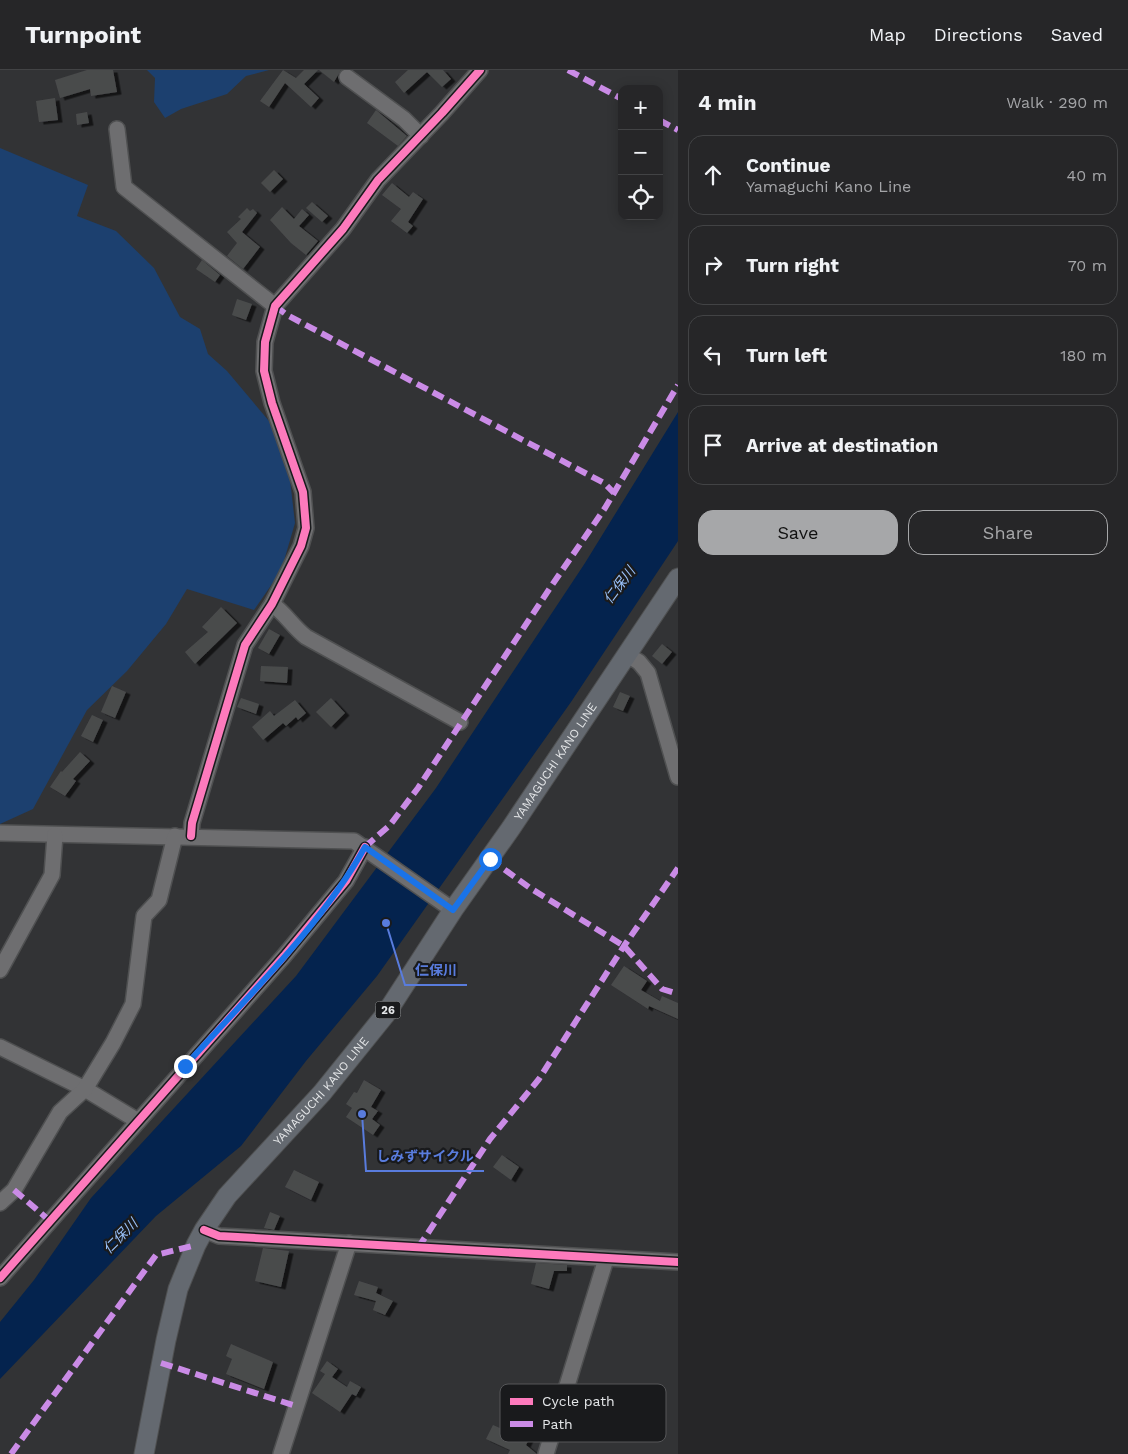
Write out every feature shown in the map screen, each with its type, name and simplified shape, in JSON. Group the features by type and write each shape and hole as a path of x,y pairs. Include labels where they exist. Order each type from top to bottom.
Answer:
{"main road":[{"name":"YAMAGUCHI KANO LINE","path":"144,1454 178,1289 204,1230 227,1196 322,1093 385,1015 447,906 511,828 678,578"}],"street":[{"path":"191,836 192,823 245,645 272,604 301,546 306,528 304,492 272,403 264,371 265,342 275,306 343,229 378,180 421,136 480,70"},
{"path":"347,77 404,119 421,136"},
{"path":"117,129 124,187 275,306"},
{"path":"272,604 279,609 292,626 306,637 460,722"},
{"path":"626,654 639,662 648,673 678,777"},
{"path":"0,834 337,839 354,842 367,848 447,906"},
{"path":"0,970 52,875 55,835"},
{"path":"0,1203 14,1190 60,1112 85,1089 113,1044 133,1004 144,916 159,900 175,836"},
{"path":"0,1278 106,1161 138,1121 284,956 346,881 367,848"},
{"path":"0,1047 85,1089 138,1121"},
{"path":"204,1230 219,1236 678,1262"},
{"path":"281,1454 349,1243"},
{"path":"568,1384 606,1259"},
{"path":"546,1454 550,1442"}],"shaded area":[{"path":"147,70 269,70 246,76 227,94 181,109 165,118 154,102 155,78"},
{"path":"0,148 88,185 77,216 116,231 154,268 180,317 200,329 208,354 227,371 269,421 289,471 295,523 281,571 254,610 187,589 166,624 127,671 87,710 33,809 0,824"}],"water":[{"path":"678,412 678,541 571,702 377,976 306,1061 241,1146 156,1216 0,1379 0,1322 34,1280 91,1198 296,976 436,788 585,563"}],"building":[{"path":"87,70 113,70 117,92 91,96 90,89 60,98 55,80"},
{"path":"283,70 296,78 304,70 318,70 304,84 319,98 311,107 285,83 269,107 260,101"},
{"path":"319,70 341,70 334,82"},
{"path":"408,70 443,70 451,79 442,87 427,72 404,93 395,82"},
{"path":"55,98 58,120 39,122 36,101"},
{"path":"376,110 407,136 398,146 367,123"},
{"path":"87,112 89,123 77,125 76,114"},
{"path":"274,170 283,179 270,192 261,183"},
{"path":"392,183 409,197 413,192 423,199 408,222 413,226 407,233 391,221 401,209 382,195"},
{"path":"312,202 328,216 322,222 306,208"},
{"path":"282,207 294,219 302,209 309,215 299,226 318,241 306,255 291,243 270,220"},
{"path":"247,208 250,211 253,209 257,213 242,232 260,247 243,269 227,256 237,243 227,232 241,219 238,217"},
{"path":"202,260 220,275 215,282 196,269"},
{"path":"237,299 252,304 246,320 232,315"},
{"path":"221,607 237,623 195,664 185,652 208,632 202,627"},
{"path":"269,629 280,635 269,654 258,648"},
{"path":"662,644 672,652 662,664 652,656"},
{"path":"261,666 288,667 287,683 260,681"},
{"path":"112,686 126,692 115,718 101,712"},
{"path":"620,692 630,696 623,711 613,707"},
{"path":"241,698 259,704 256,714 237,707"},
{"path":"331,698 345,713 331,727 316,712"},
{"path":"295,700 306,713 298,720 296,717 286,726 283,723 263,740 252,727 270,711 274,716"},
{"path":"92,715 103,720 93,742 81,736"},
{"path":"80,752 90,761 73,779 76,781 65,796 50,787 61,771"},
{"path":"624,966 647,981 641,990 660,1001 662,996 678,1003 678,1019 649,1006 648,1009 611,985"},
{"path":"364,1080 381,1090 371,1107 378,1111 372,1119 380,1125 373,1135 346,1117 352,1108 346,1104 354,1092 357,1093"},
{"path":"502,1155 519,1167 511,1180 493,1167"},
{"path":"294,1170 319,1182 311,1200 285,1187"},
{"path":"270,1212 280,1216 274,1230 264,1228"},
{"path":"263,1248 289,1251 281,1287 255,1281"},
{"path":"536,1263 567,1265 567,1271 554,1271 549,1289 531,1284"},
{"path":"359,1281 378,1287 376,1293 393,1301 385,1315 373,1310 376,1301 354,1295"},
{"path":"231,1344 273,1362 264,1389 226,1374 232,1359 226,1356"},
{"path":"327,1361 338,1369 332,1377 347,1387 350,1381 361,1387 356,1396 352,1394 340,1412 312,1393 325,1374 320,1371"},
{"path":"493,1425 500,1428 500,1442 528,1442 526,1445 537,1454 508,1454 510,1450 486,1439"}],"marked path":[{"path":"568,70 618,97"},
{"path":"663,122 678,130"},
{"path":"275,306 287,315 604,483 614,493"},
{"path":"365,847 390,825 418,788 605,508 678,385"},
{"path":"490,859 530,888 624,946 662,989 678,994"},
{"path":"418,1248 490,1139 539,1079 624,946 678,868"},
{"path":"14,1190 50,1221"},
{"path":"11,1454 156,1255 196,1245"},
{"path":"161,1363 296,1406"}],"cycle path":[{"path":"191,836 192,823 245,645 272,604 301,546 306,528 303,492 272,403 264,371 265,342 275,306 343,229 378,180 480,70"},
{"path":"0,1278 284,956 346,881 365,847"},
{"path":"204,1230 219,1236 678,1262"}],"place":[{"name":"仁保川","path":"386,923"},
{"name":"しみずサイクル","path":"362,1114"}],"route":[{"path":"185,1066 284,956 346,881 365,847 453,910 490,859"}]}
